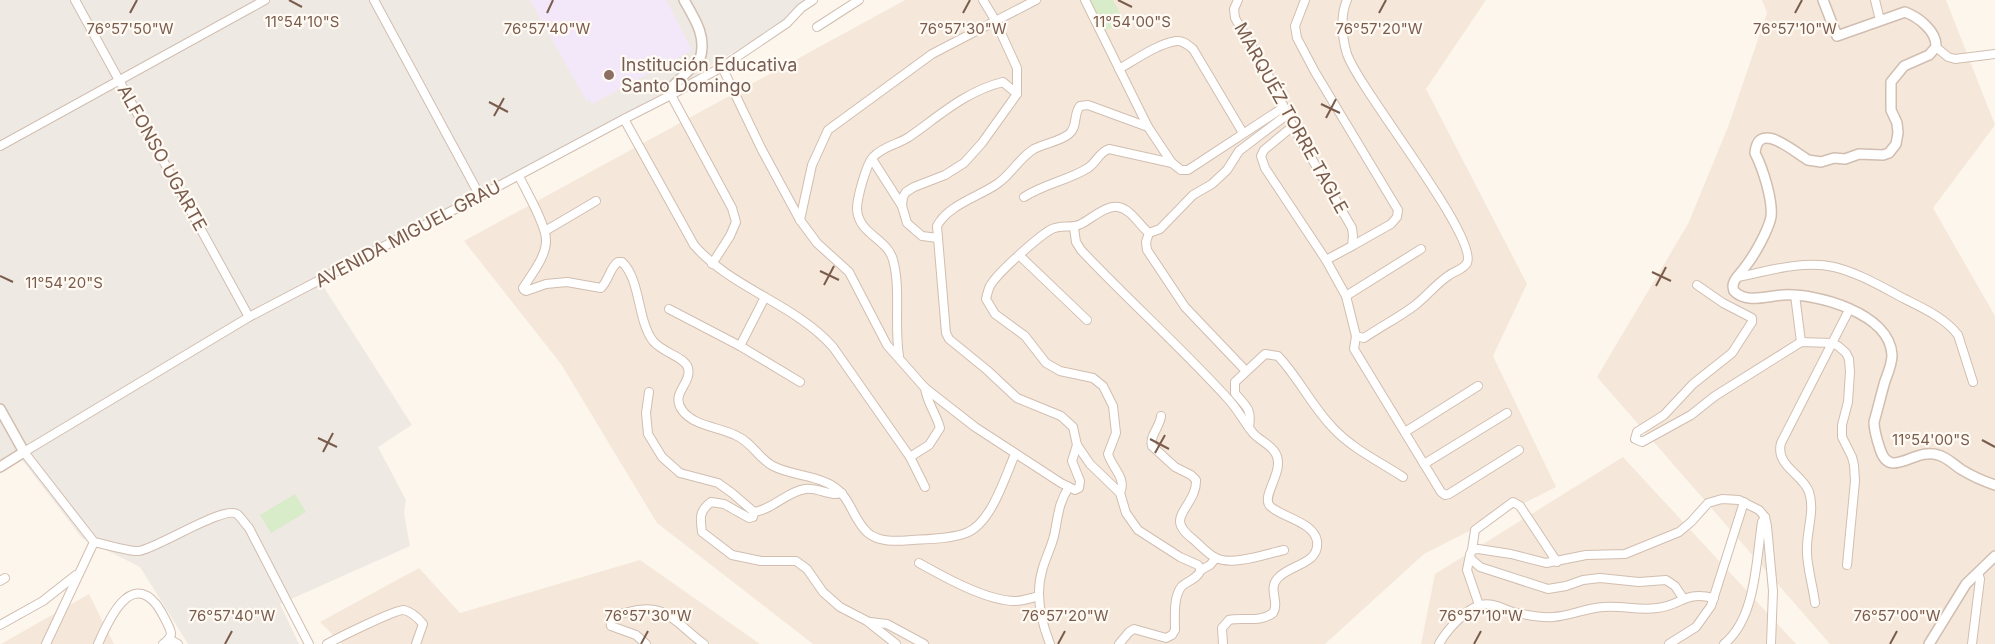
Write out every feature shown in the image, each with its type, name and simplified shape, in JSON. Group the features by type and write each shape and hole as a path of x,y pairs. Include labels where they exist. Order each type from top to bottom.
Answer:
{"street":[{"name":"ALFONSO UGARTE","path":"75,0 249,317"},
{"path":"0,146 265,0"},
{"path":"374,0 480,196"},
{"path":"684,0 699,27 702,53 700,59 669,91 732,208 736,222 712,264"},
{"name":"AVENIDA MIGUEL GRAU","path":"0,467 249,317 722,67 787,23 794,14 813,0"},
{"path":"817,27 859,0"},
{"path":"902,206 906,192 945,175 963,163 982,143 1017,94 1017,68 983,0"},
{"path":"800,220 812,165 828,130 932,54 1036,0"},
{"path":"1085,0 1148,127 1172,163 1181,170 1188,170 1243,133 1286,111"},
{"name":"MARQUÉZ TORRE TAGLE","path":"1238,0 1233,9 1235,18 1264,66 1293,126 1352,228 1352,246"},
{"path":"1305,0 1294,26 1297,38 1398,210 1394,222 1326,260"},
{"path":"1347,0 1342,16 1347,54 1442,202 1464,243 1468,256 1464,266 1443,280 1412,308 1364,338 1356,336"},
{"path":"1823,0 1836,36 1900,13 1910,14 1921,21 1935,38 1936,47 1948,57 1955,59 1995,54"},
{"path":"1875,0 1880,20"},
{"path":"1119,69 1168,44 1177,41 1185,43 1193,49 1243,133"},
{"path":"1936,47 1929,55 1904,66 1891,82 1891,110 1897,123 1898,133 1896,144 1889,153 1859,154 1845,159 1834,158 1814,162 1776,138 1765,138 1758,142 1755,153 1770,199 1770,219 1747,265 1732,285 1740,297 1795,295 1824,299 1880,328 1887,337 1892,362 1874,422 1885,460 1890,464 1896,464 1916,456 1929,453 1938,454 1971,475 1995,485"},
{"path":"722,67 762,150 800,220 817,243 849,272 887,345 925,388 975,427 1075,490 1079,488 1080,481 1072,461 1077,445"},
{"path":"899,357 896,339 896,289 893,258 862,225 857,210 866,170 872,159 882,150 906,139 972,93 1003,82 1017,94"},
{"path":"1148,127 1088,105 1080,106 1076,111 1075,125 1071,133 1034,149 999,183 941,219 937,226 946,333 1017,398 1061,416 1073,427 1077,445 1090,464 1120,493 1126,513 1138,530 1180,557 1198,565 1201,570"},
{"path":"1149,233 1160,229 1193,195 1212,184 1227,170 1239,152 1286,111"},
{"path":"624,119 694,244 712,264 822,334 910,457 925,487"},
{"path":"1293,126 1264,150 1261,156 1265,168 1326,260 1346,296 1356,336 1354,349 1441,492 1449,495 1519,450"},
{"path":"1024,197 1038,188 1087,169 1104,150 1109,149 1172,163"},
{"path":"872,159 902,206 907,223 922,236 938,238"},
{"path":"519,176 545,231 546,242 543,253 523,288 524,290 546,284 567,282 601,288 607,282 614,264 622,262 632,280 651,338 659,349 683,360 687,366 688,376 678,398 684,413 700,423 740,437 774,467 828,483 842,493 864,528 877,538 901,541 963,534 973,529 986,516 1015,454"},
{"path":"545,231 596,201"},
{"path":"1120,493 1123,487 1120,477 1108,454 1116,432 1113,406 1103,386 1093,378 1060,371 1046,363 1025,336 995,314 986,299 989,287 1001,272 1052,229 1074,228 1093,219 1108,208 1118,207 1131,213 1141,227 1149,233"},
{"path":"1074,228 1076,242 1081,250 1228,399 1256,436 1272,448 1277,455 1277,471 1268,496 1269,504 1308,528 1315,535 1316,545 1313,557 1287,570 1277,579 1273,588 1276,604 1273,613 1267,617 1229,620 1222,628 1223,644"},
{"path":"1149,233 1146,242 1147,250 1185,307 1246,371"},
{"path":"1346,296 1420,249"},
{"path":"1020,256 1086,320"},
{"path":"1738,277 1813,265 1854,273 1926,310 1953,328 1958,335 1973,382"},
{"path":"1697,285 1736,310 1750,315 1752,322 1732,353 1694,384 1664,415 1637,432 1635,437 1642,442 1691,416 1715,396 1802,342 1832,343 1846,353 1850,372 1848,402 1842,425 1842,437 1852,457 1855,481 1847,564"},
{"path":"1795,295 1802,342"},
{"path":"740,346 765,297"},
{"path":"669,309 740,346 800,382"},
{"path":"1815,603 1807,550 1812,509 1810,495 1806,483 1791,471 1781,458 1779,451 1849,310"},
{"path":"1249,427 1248,408 1236,396 1234,390 1236,379 1265,354 1278,356 1335,430 1402,477"},
{"path":"1405,432 1478,386"},
{"path":"910,457 929,444 940,428 937,415 927,400 925,388"},
{"path":"649,392 646,412 648,434 662,457 680,473 718,483 754,512"},
{"path":"0,409 24,452 94,542 139,551 213,517 231,512 237,514 249,528 309,644"},
{"path":"1424,464 1507,413"},
{"path":"1161,416 1158,428 1151,439 1152,446 1175,467 1191,474 1196,480 1194,495 1181,516 1181,525 1196,542 1216,558 1233,561 1284,550"},
{"path":"1050,644 1040,609 1040,576 1052,544 1059,504 1069,487"},
{"path":"754,512 772,507 789,494 800,490 813,489 834,494 842,493"},
{"path":"1471,553 1478,549 1511,554 1541,563 1557,562 1586,555 1629,553 1679,531 1691,522 1708,503 1728,499 1744,502 1759,510 1765,517 1767,526 1772,576 1771,644"},
{"path":"754,512 753,517 749,518 724,504 711,502 704,507 699,518 702,532 732,555 761,561 796,561 807,569 823,592 840,607 867,621 896,644"},
{"path":"1479,605 1467,570 1475,530 1513,502 1520,506 1557,562"},
{"path":"1669,644 1681,641 1708,611 1744,502"},
{"path":"1724,644 1739,629 1746,614 1755,577 1762,522 1765,517"},
{"path":"46,644 94,542"},
{"path":"1471,553 1471,559 1480,567 1548,589 1600,578 1639,582 1666,580 1675,586 1683,598"},
{"path":"1929,644 1966,584 1995,556"},
{"path":"1119,644 1134,629 1166,638 1172,635 1175,630 1177,593 1216,558"},
{"path":"919,563 959,585 988,595 1014,601 1039,596"},
{"path":"0,625 43,601 79,573"},
{"path":"1972,644 1980,579 1978,573"},
{"path":"98,644 116,610 130,594 146,596 153,601 171,633 166,642 178,644"},
{"path":"1439,644 1450,628 1471,609 1479,605 1489,604 1549,618 1600,607 1656,609 1695,595 1714,598"},
{"path":"646,644 636,636 610,626 610,618 640,608 657,609 704,644"},
{"path":"327,644 397,610 404,610 412,614 423,624 417,642 428,644"},
{"path":"867,621 887,624 924,644"}],"shaded area":[{"path":"0,0 819,0 691,78 318,278 412,425 378,447 406,500 404,513 410,546 280,604 299,644 188,644 140,567 82,538 16,452 0,461"},
{"name":"Institución Educativa Santo Domingo","path":"530,0 666,0 692,50 592,104 590,100 587,102"},
{"path":"905,0 1486,0 1426,89 1527,284 1493,356 1556,487 1424,554 1325,644 813,644 657,523 561,364 464,241"},
{"path":"1762,0 1946,0 1995,125 1933,208 1995,316 1995,644 1830,644 1597,377 1688,224 1728,127 1767,13"},
{"path":"1623,457 1796,644 1421,644 1435,574"},
{"path":"640,560 760,644 342,644 320,622 419,568 460,613"},
{"path":"89,594 114,644 1,644"}],"green space":[{"path":"1089,0 1113,0 1124,21 1105,31"},
{"path":"295,494 306,512 271,533 260,515"}],"place":[{"name":"Institución Educativa Santo Domingo","path":"609,75"}]}
